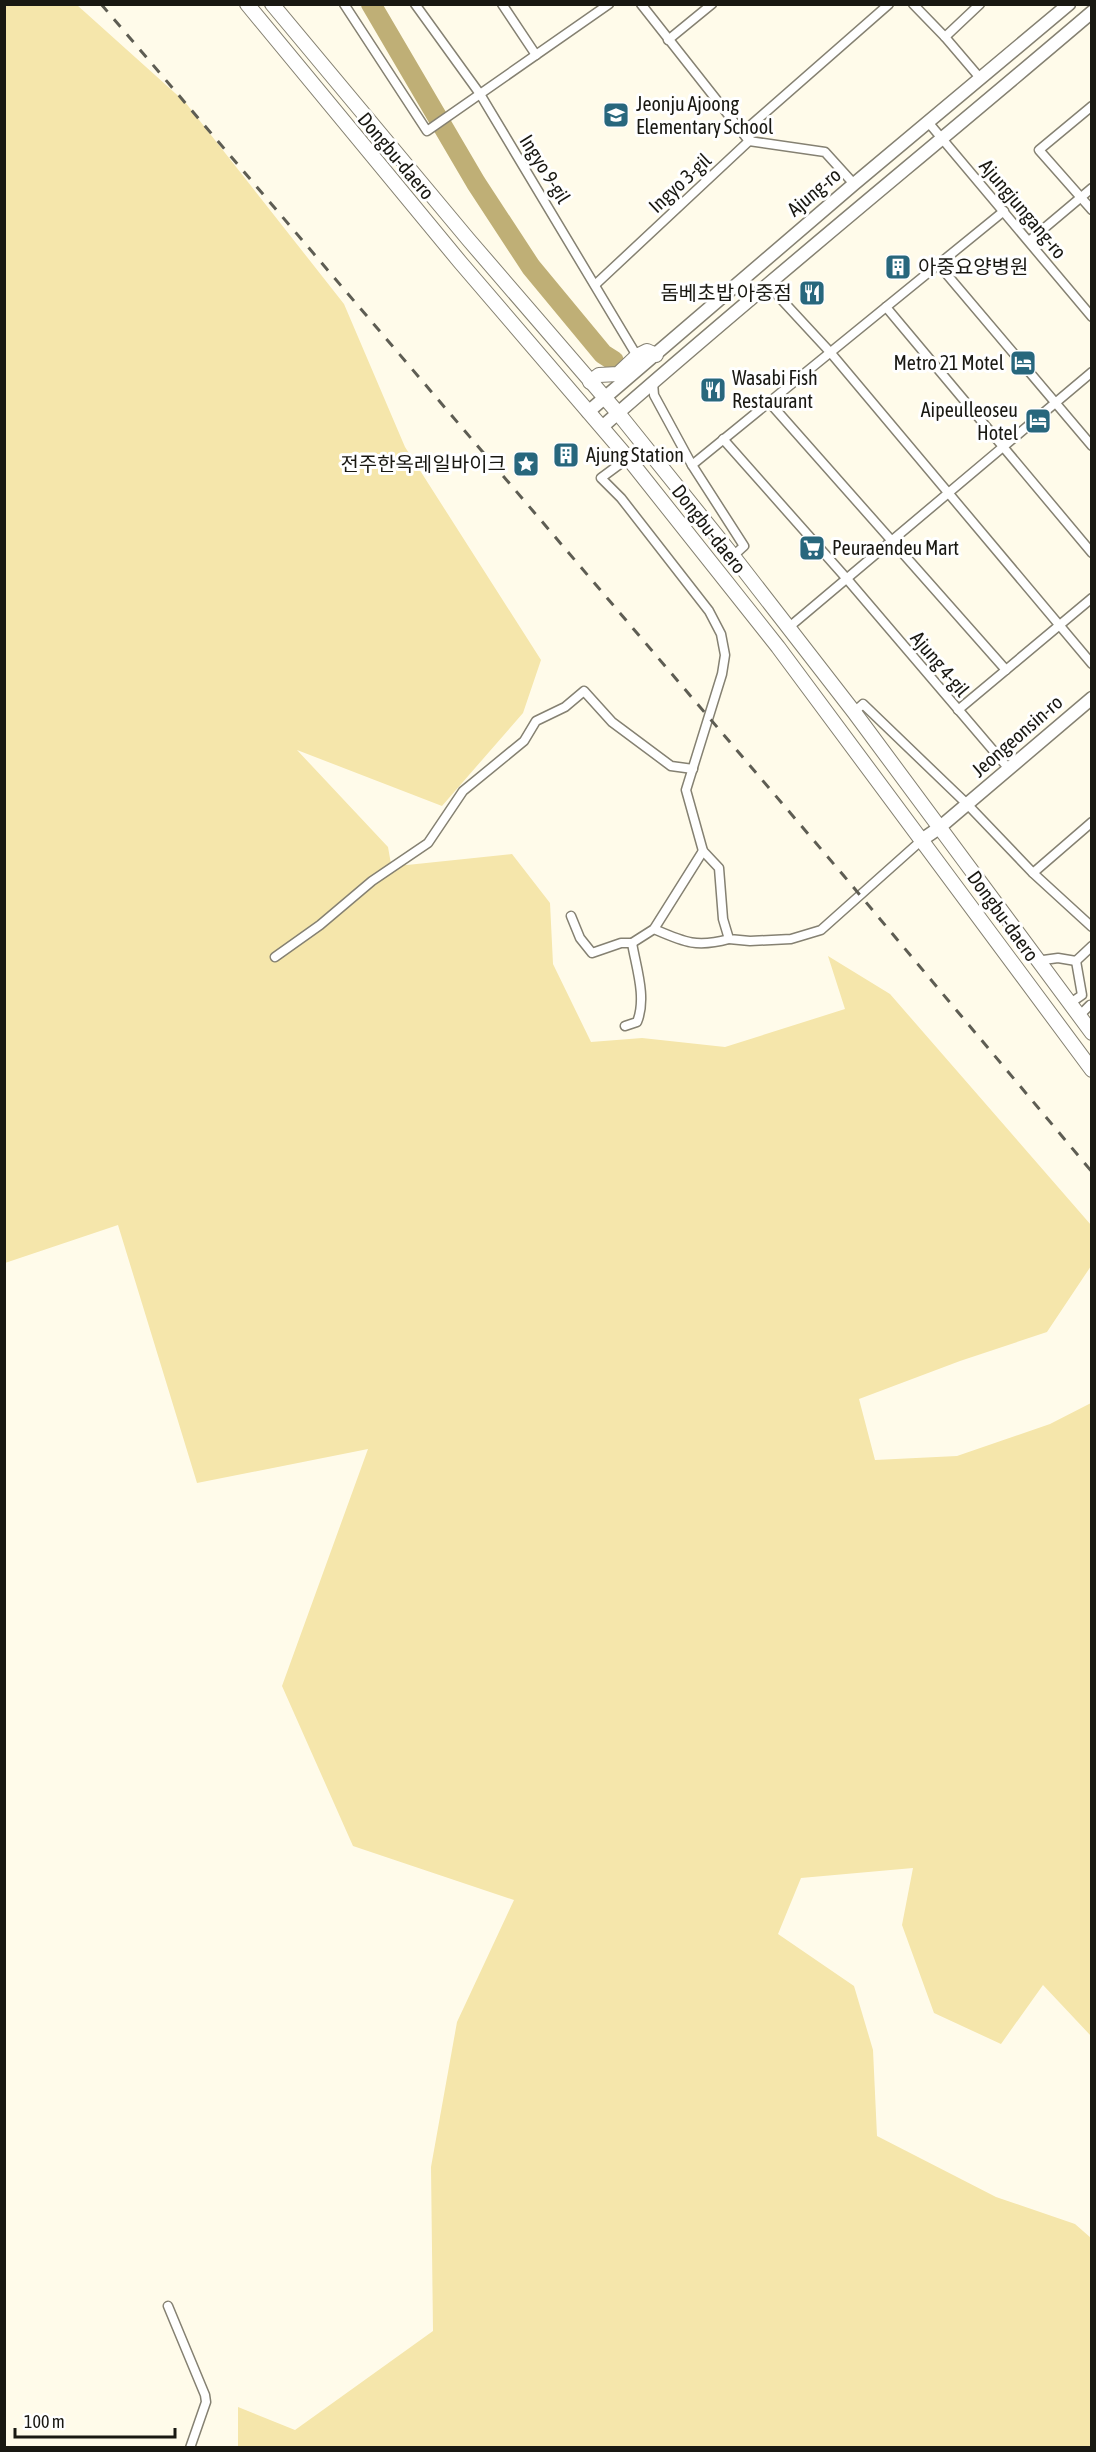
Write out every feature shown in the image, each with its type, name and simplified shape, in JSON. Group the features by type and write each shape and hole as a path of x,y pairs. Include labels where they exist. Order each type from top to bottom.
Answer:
{"main road":[{"name":"Dongbu-daero","path":"247,4 437,235 628,458 778,647 1092,1070"},
{"name":"Dongbu-daero","path":"272,4 618,413 733,556 854,712 1036,961 1092,1033"},
{"path":"590,382 598,375 618,374 637,356 646,351 656,355"}],"street":[{"path":"344,4 427,131 603,6"},
{"name":"Ingyo 9-gil","path":"415,4 480,94 637,356"},
{"path":"502,4 536,55"},
{"path":"641,4 749,141 825,152 854,184"},
{"path":"668,40 712,4"},
{"name":"Ingyo 3-gil","path":"876,4 887,6"},
{"path":"913,4 980,78"},
{"path":"945,37 980,4"},
{"name":"Ajung-ro","path":"588,412 854,184 1069,4"},
{"name":"Ingyo 3-gil","path":"596,285 749,141 751,125 887,6"},
{"path":"602,427 1092,12"},
{"path":"1092,106 1039,150 1092,210"},
{"name":"Ajungjungang-ro","path":"928,122 1092,317"},
{"path":"1029,241 1092,188"},
{"path":"692,465 1004,211"},
{"path":"938,264 1092,446"},
{"path":"768,285 889,421 1092,664"},
{"path":"886,307 1092,552"},
{"path":"788,628 1092,372"},
{"path":"653,383 654,395 692,465 744,546 733,556"},
{"path":"769,402 1006,670"},
{"name":"Ajung 4-gil","path":"723,439 847,579 1008,769"},
{"path":"628,458 602,478 621,498 709,611 721,634 725,655 722,674 686,790 703,851 719,868 723,919 729,939"},
{"path":"958,710 1092,597"},
{"path":"275,957 320,925 372,881 428,843 463,791 524,741 536,721 565,707 584,691 612,722 671,766 693,769"},
{"name":"Jeongeonsin-ro","path":"922,839 939,828 1092,698"},
{"path":"854,712 863,704 967,804 1033,873 1092,927"},
{"path":"1033,873 1092,822"},
{"path":"654,929 688,944 729,939 750,941 791,939 820,930 922,839"},
{"path":"571,916 580,938 592,953 621,943 632,943 654,929 703,851"},
{"path":"625,1026 637,1022 641,1011 632,943"},
{"path":"1076,961 1092,946"},
{"path":"1036,961 1058,958 1076,961"},
{"path":"1076,961 1082,995 1091,1006 1079,1016"},
{"path":"1069,1004 1082,995"},
{"path":"168,2306 205,2395 206,2402 190,2448"}],"shaded area":[{"path":"5,5 77,5 185,102 344,304 405,447 541,660 523,713 442,806 297,750 388,847 391,864 407,865 512,854 550,903 553,964 591,1042 642,1038 725,1047 845,1009 828,956 890,994 1091,1225 1091,1266 1047,1332 960,1361 859,1399 875,1460 957,1456 1050,1424 1091,1403 1091,2036 1043,1985 1001,2044 934,2013 902,1925 913,1868 801,1878 778,1934 854,1986 873,2050 877,2136 996,2197 1075,2224 1091,2238 1091,2447 238,2447 238,2407 295,2430 433,2331 431,2167 457,2022 514,1900 353,1846 282,1686 368,1449 197,1483 118,1225 5,1263"}],"waterway":[{"path":"371,4 476,183 531,267 603,354 614,361"}],"railway":[{"path":"101,4 844,876 1092,1172"}],"place":[{"name":"Jeonju Ajoong Elementary School","path":"616,115"},
{"name":"아중요양병원","path":"898,267"},
{"name":"돔베초밥 아중점","path":"812,293"},
{"name":"Metro 21 Motel","path":"1023,363"},
{"name":"Wasabi Fish Restaurant","path":"713,390"},
{"name":"Aipeulleoseu Hotel","path":"1038,421"},
{"name":"Ajung Station","path":"566,455"},
{"name":"전주한옥레일바이크","path":"526,464"},
{"name":"Peuraendeu Mart","path":"812,548"}]}
